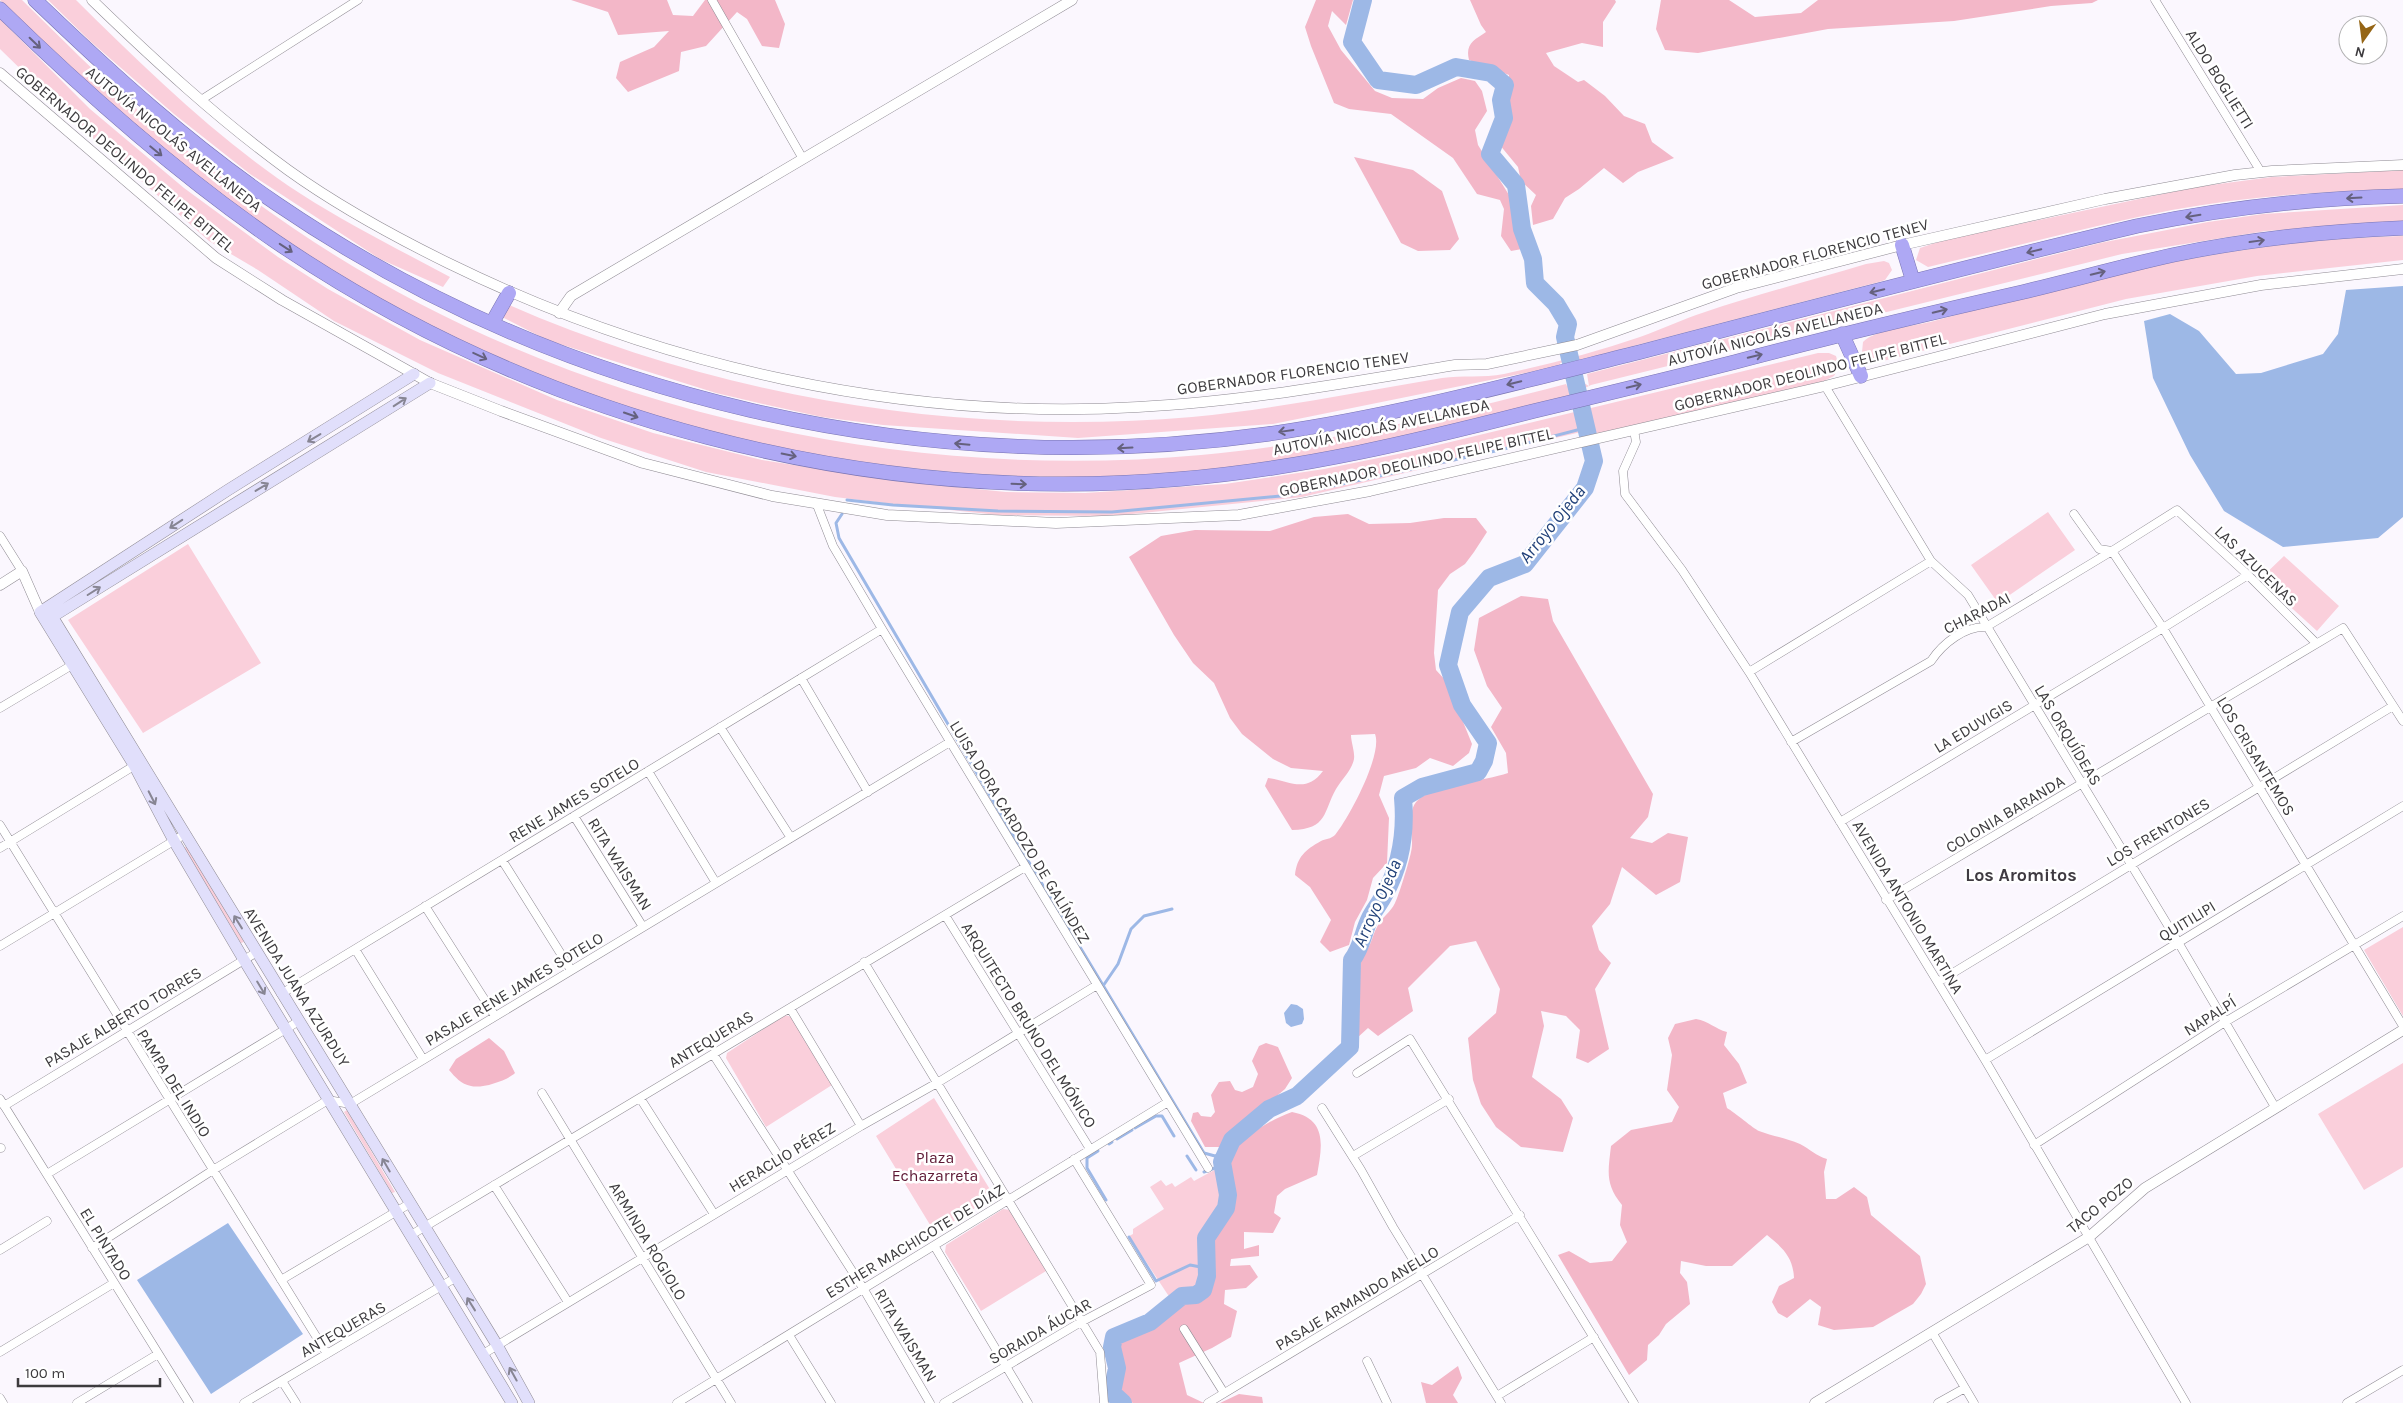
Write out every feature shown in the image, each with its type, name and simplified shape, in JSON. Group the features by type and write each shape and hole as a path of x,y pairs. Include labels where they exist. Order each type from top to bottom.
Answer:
{"highway":[{"name":"AUTOVÍA NICOLÁS AVELLANEDA","path":"35,0 143,102 245,181 357,254 492,323 570,356 609,370 693,396 761,414 888,435 1017,448 1122,448 1264,434 1359,419 1561,372 2111,232 2183,218 2298,202 2403,196"},
{"name":"AUTOVÍA NICOLÁS AVELLANEDA","path":"0,9 71,77 183,172 257,228 338,282 392,312 518,373 610,408 703,436 782,454 896,473 984,482 1079,485 1178,480 1298,465 1407,443 1842,334 2173,255 2280,237 2403,228"},
{"path":"1902,245 1913,281"},
{"path":"492,323 510,293"},
{"path":"1842,334 1861,376"}],"main road":[{"path":"46,614 228,490 414,374"},
{"path":"46,614 236,503 430,383"},
{"path":"228,490 236,503"},
{"name":"AVENIDA JUANA AZURDUY","path":"46,614 72,665 185,834 527,1399"},
{"name":"AVENIDA JUANA AZURDUY","path":"46,614 138,763 174,841 244,960 512,1403"}],"street":[{"name":"GOBERNADOR FLORENCIO TENEV","path":"92,0 201,100 290,172 409,244 510,293 624,336 761,374 949,404 1028,408 1138,408 1256,396 1455,366 1487,364 1576,345 1736,288 1902,245 2146,191 2261,172 2403,165"},
{"path":"201,100 358,0"},
{"path":"712,0 803,159"},
{"path":"559,312 561,306 571,296 1072,0"},
{"name":"ALDO BOGLIETTI","path":"2155,0 2261,172"},
{"name":"GOBERNADOR DEOLINDO FELIPE BITTEL","path":"0,73 216,258 282,300 430,383 500,411 643,463 772,496 817,505 888,515 1087,523 1238,514 1351,495 1825,386 2105,314 2183,298 2302,279 2403,269"},
{"name":"LAS ORQUÍDEAS","path":"1825,386 1931,561 1968,595 2276,1108"},
{"name":"AVENIDA ANTONIO MARTINA","path":"1634,430 1636,442 1623,471 1625,494 1682,570 1749,672 1985,1060 2186,1403"},
{"name":"LUISA DORA CARDOZO DE GALÍNDEZ","path":"817,505 833,546 1208,1168"},
{"name":"CHARADAI","path":"1791,742 1931,661 1940,648 1974,627 1986,627 2112,552 2176,510"},
{"name":"LAS AZUCENAS","path":"2176,510 2248,575 2316,643"},
{"name":"LOS CRISANTEMOS","path":"2074,514 2099,549 2112,552 2164,628 2403,1026"},
{"name":"AVENIDA JUANA AZURDUY","path":"0,536 46,614"},
{"path":"1749,672 1931,561"},
{"path":"0,585 22,571"},
{"name":"LA EDUVIGIS","path":"1840,822 2164,628 2248,575"},
{"name":"COLONIA BARANDA","path":"1886,900 2212,708 2343,628 2394,706"},
{"name":"RENE JAMES SOTELO","path":"281,994 882,629"},
{"path":"0,708 72,665"},
{"path":"801,678 868,792"},
{"path":"2394,706 2403,721"},
{"name":"LOS FRENTONES","path":"1938,982 2394,706"},
{"path":"720,727 791,838"},
{"name":"PASAJE RENE JAMES SOTELO","path":"350,1104 950,742"},
{"path":"0,848 138,763"},
{"path":"648,771 716,883"},
{"name":"QUITILIPI","path":"1985,1060 2403,806"},
{"name":"RITA WAISMAN","path":"574,816 643,927"},
{"name":"PAMPA DEL INDIO","path":"0,825 56,912 126,1032 327,1354"},
{"path":"0,946 185,834"},
{"path":"502,860 571,970"},
{"name":"ANTEQUERAS","path":"411,1235 1025,867"},
{"path":"425,906 496,1016"},
{"name":"ARQUITECTO BRUNO DEL MÓNICO","path":"945,915 1090,1149"},
{"name":"NAPALPÍ","path":"2034,1144 2225,1022 2403,916"},
{"path":"355,949 423,1060"},
{"name":"PASAJE ALBERTO TORRES","path":"2,1102 126,1032 257,952"},
{"path":"864,962 1100,1352 1104,1403"},
{"name":"HERACLIO PÉREZ","path":"483,1354 861,1126 937,1083 1097,985"},
{"path":"790,1008 861,1126"},
{"path":"47,1174 299,1021"},
{"name":"TACO POZO","path":"1816,1403 2089,1237 2145,1188 2403,1030"},
{"path":"1357,1073 1410,1039 1449,1099 1634,1403"},
{"name":"RITA WAISMAN","path":"713,1054 862,1288 930,1403"},
{"name":"ARMINDA ROGIOLO","path":"542,1093 731,1403"},
{"path":"640,1098 714,1214"},
{"path":"1353,1156 1449,1099"},
{"path":"92,1248 213,1170 328,1100 350,1104"},
{"name":"EL PINTADO","path":"2,1102 189,1403"},
{"name":"ESTHER MACHICOTE DE DÍAZ","path":"677,1403 1168,1102"},
{"path":"1322,1108 1353,1156 1499,1400 1594,1337"},
{"name":"SORAIDA ÁUCAR","path":"944,1403 1081,1322 1151,1284 1074,1159"},
{"path":"494,1185 568,1302"},
{"path":"281,1280 409,1204"},
{"name":"PASAJE ARMANDO ANELLO","path":"1208,1403 1424,1275 1520,1215"},
{"path":"0,1250 47,1221"},
{"path":"935,1246 1028,1403"},
{"name":"ANTEQUERAS","path":"244,1403 442,1288 455,1278"},
{"path":"0,1352 114,1283"},
{"path":"1184,1329 1224,1393"},
{"path":"1932,1332 1974,1403"},
{"path":"790,1334 831,1403"},
{"path":"77,1403 158,1354"},
{"path":"1368,1361 1387,1403"},
{"path":"2347,1403 2403,1370"},
{"path":"282,1381 296,1403"},
{"path":"1938,1403 1965,1388"},
{"path":"0,1398 3,1403"},
{"path":"512,1403 527,1399"}],"green space":[{"path":"0,0 22,0 123,97 195,156 293,228 394,290 501,342 612,385 728,419 845,443 964,457 1083,461 1201,455 1293,444 1385,427 1476,407 1566,384 1567,386 1582,382 1589,386 1569,396 1570,400 1360,446 1254,464 1147,475 1084,477 957,473 830,457 705,431 645,414 544,377 423,323 344,279 238,207 155,142 76,73"},
{"path":"48,0 76,0 184,103 241,151 270,173 319,205 450,277 443,287 380,259 250,174 174,114 90,41"},
{"path":"0,19 90,109 184,188 278,257 328,289 420,340 557,400 653,433 762,460 896,481 1006,492 1085,493 1225,484 1324,469 1413,451 1818,353 1829,353 1836,356 1839,367 1834,376 1820,383 1597,434 1594,429 1302,497 1112,516 998,515 835,497 706,472 601,438 438,373 334,321 258,270 209,241 77,124 0,49"},
{"path":"2403,170 2403,189 2287,195 2201,205 2111,223 1928,267 1916,260 1920,248 1944,240 2196,187 2272,177"},
{"path":"2403,205 2403,221 2266,231 2122,254 1589,386 1587,374 2100,243 2208,222 2263,214"},
{"path":"2403,236 2403,260 2257,276 2126,299 1883,361 1866,357 1862,352 1863,342 1886,331 1934,321 2108,276 2225,253 2284,244"},
{"path":"1884,261 1889,263 1892,270 1885,280 1879,282 1576,361 1576,359 1560,363 1560,366 1273,424 1078,438 883,425 822,417 716,393 585,352 547,340 498,315 507,304 588,337 672,364 757,386 843,403 930,415 1017,421 1105,422 1223,414 1442,378 1504,374 1607,348 1725,305 1866,264"},
{"path":"2048,512 2075,550 1998,603 1971,565"},
{"path":"188,544 261,663 143,733 68,620"},
{"path":"2284,556 2339,606 2317,631 2260,579"},
{"path":"188,846 244,942 241,943 184,848"},
{"path":"2403,927 2403,1016 2364,950"},
{"path":"785,1015 792,1017 832,1085 766,1127 726,1058 727,1053"},
{"path":"2403,1063 2403,1167 2364,1190 2318,1114"},
{"name":"Plaza Echazarreta","path":"934,1098 994,1196 935,1233 876,1136"},
{"path":"347,1110 395,1192 392,1193 344,1112"},
{"path":"1218,1168 1223,1188 1219,1210 1201,1237 1200,1289 1170,1298 1129,1236 1133,1234 1133,1229 1164,1209 1150,1187 1161,1180 1166,1186 1172,1183 1175,1187 1191,1177 1194,1181"},
{"path":"1003,1209 1010,1210 1046,1271 981,1311 945,1252 946,1245"}],"shaded area":[{"path":"571,0 667,0 673,15 693,16 705,0 775,0 785,24 779,48 762,46 747,19 737,12 706,46 681,52 679,71 628,92 616,78 620,62 654,47 669,31 618,35 608,12"},
{"path":"1316,0 1353,0 1346,25 1332,11 1328,26 1341,50 1375,91 1392,98 1423,99 1438,88 1461,78 1475,81 1482,91 1487,111 1475,130 1478,145 1509,195 1522,249 1511,251 1501,236 1504,209 1500,200 1477,194 1453,158 1391,114 1349,109 1334,103 1305,27"},
{"path":"1470,0 1615,0 1616,2 1603,22 1603,47 1582,43 1546,53 1554,66 1578,82 1584,80 1605,96 1624,116 1645,124 1652,142 1674,158 1638,172 1623,183 1604,168 1565,198 1553,219 1533,225 1531,206 1536,195 1521,181 1518,167 1499,144 1509,121 1509,75 1469,60 1469,46 1486,32"},
{"path":"1661,0 1729,0 1755,17 1801,13 1818,0 2098,0 2092,3 2051,6 1954,21 1828,29 1698,53 1665,50 1656,29"},
{"path":"1354,157 1413,170 1442,191 1459,239 1450,250 1418,251 1401,243"},
{"path":"1348,514 1369,524 1410,523 1444,518 1476,518 1487,532 1465,564 1450,574 1438,590 1434,653 1436,670 1447,682 1472,744 1469,753 1453,766 1430,758 1416,768 1384,776 1379,795 1389,818 1387,863 1373,878 1367,900 1355,922 1349,945 1330,952 1320,942 1331,920 1310,887 1295,875 1296,869 1306,851 1321,841 1335,835 1341,827 1356,801 1370,770 1376,743 1375,734 1351,735 1353,763 1336,789 1323,818 1312,826 1292,830 1265,786 1268,778 1304,784 1317,778 1323,771 1291,768 1273,759 1242,734 1230,718 1214,683 1193,663 1174,635 1129,557 1161,536 1195,530 1270,531 1314,517"},
{"path":"1521,596 1548,599 1553,621 1653,794 1648,817 1630,838 1652,843 1668,833 1688,837 1680,882 1656,895 1622,867 1610,904 1592,926 1599,950 1611,963 1595,989 1609,1049 1588,1063 1576,1058 1580,1030 1566,1016 1541,1011 1544,1026 1532,1077 1561,1099 1573,1118 1563,1152 1521,1147 1496,1127 1481,1104 1473,1080 1468,1038 1496,1013 1500,989 1476,941 1450,946 1408,988 1413,1011 1378,1036 1368,1028 1357,1038 1355,1031 1361,956 1369,947 1375,931 1393,906 1399,893 1411,852 1411,818 1414,805 1418,800 1436,791 1508,773 1506,753 1491,727 1502,708 1487,686 1474,650 1479,618"},
{"path":"1696,1019 1705,1021 1727,1032 1724,1045 1739,1064 1747,1083 1723,1093 1727,1108 1759,1131 1800,1144 1827,1159 1824,1172 1826,1199 1836,1199 1854,1187 1867,1197 1871,1215 1920,1256 1926,1284 1913,1304 1873,1327 1834,1330 1818,1325 1821,1307 1810,1299 1787,1318 1778,1313 1772,1302 1779,1286 1794,1278 1792,1264 1786,1254 1767,1235 1732,1266 1706,1266 1681,1261 1680,1273 1687,1282 1690,1304 1666,1324 1659,1335 1648,1345 1647,1360 1629,1375 1558,1255 1569,1251 1590,1263 1612,1261 1627,1242 1620,1225 1622,1205 1610,1184 1609,1163 1611,1146 1631,1130 1672,1122 1679,1107 1667,1090 1672,1055 1668,1038 1675,1024"},
{"path":"489,1038 504,1051 515,1073 501,1081 476,1087 461,1082 449,1070 456,1059"},
{"path":"1266,1043 1278,1047 1292,1078 1285,1089 1264,1107 1231,1130 1221,1147 1205,1147 1191,1121 1193,1113 1198,1112 1201,1116 1211,1117 1215,1112 1211,1095 1219,1082 1230,1081 1235,1090 1242,1092 1253,1087 1258,1074 1252,1061 1259,1046"},
{"path":"1292,1112 1312,1121 1317,1128 1321,1145 1317,1175 1285,1189 1277,1196 1274,1213 1281,1218 1273,1233 1244,1232 1244,1249 1259,1245 1259,1256 1231,1259 1230,1266 1250,1265 1258,1277 1246,1288 1225,1290 1224,1304 1237,1311 1231,1337 1179,1363 1187,1395 1204,1403 1133,1403 1124,1400 1118,1391 1121,1372 1115,1339 1122,1334 1140,1329 1149,1324 1186,1297 1208,1290 1211,1269 1207,1247 1211,1235 1228,1209 1234,1191 1229,1176 1228,1157 1257,1130 1273,1120"},
{"path":"1458,1366 1462,1378 1453,1395 1458,1403 1426,1403 1421,1382 1432,1385"},
{"path":"1239,1394 1262,1397 1263,1403 1220,1403"}],"water":[{"path":"2403,286 2403,517 2378,538 2283,547 2224,511 2190,455 2153,378 2144,321 2170,314 2199,331 2236,374 2261,373 2323,354 2338,334 2346,290"},
{"path":"1291,1004 1303,1009 1304,1019 1302,1024 1291,1027 1286,1023 1284,1013"},
{"path":"228,1223 303,1334 211,1394 137,1280"}],"waterway":[{"name":"Arroyo Ojeda","path":"1123,1403 1112,1393 1117,1368 1112,1347 1114,1337 1150,1322 1182,1296 1196,1295 1203,1290 1207,1276 1206,1238 1226,1208 1228,1195 1222,1162 1232,1140 1269,1109 1297,1096 1350,1047 1352,960 1358,950 1370,918 1395,872 1403,836 1403,798 1422,787 1478,772 1484,761 1488,743 1462,705 1448,665 1460,612 1489,578 1525,564 1585,488 1594,461 1565,337 1568,324 1556,304 1535,283 1533,259 1522,229 1516,185 1490,154 1504,118 1501,100 1505,85 1491,73 1456,67 1416,85 1378,80 1352,42 1363,0"},
{"path":"847,500 893,505 998,511 1112,512 1291,495 1500,450 1585,428"},
{"path":"842,514 836,523 839,538 1027,859 1204,1153 1215,1156 1226,1153"},
{"path":"1103,986 1118,964 1131,929 1144,916 1172,909"},
{"path":"1135,1128 1156,1116 1162,1116 1174,1136"},
{"path":"1117,1139 1132,1130"},
{"path":"1098,1151 1087,1158 1087,1168 1106,1200"},
{"path":"1187,1156 1196,1170"},
{"path":"1204,1172 1223,1165"},
{"path":"1129,1237 1156,1281 1190,1265 1206,1268"}],"district":[{"name":"Los Aromitos","path":"2021,875"}]}
